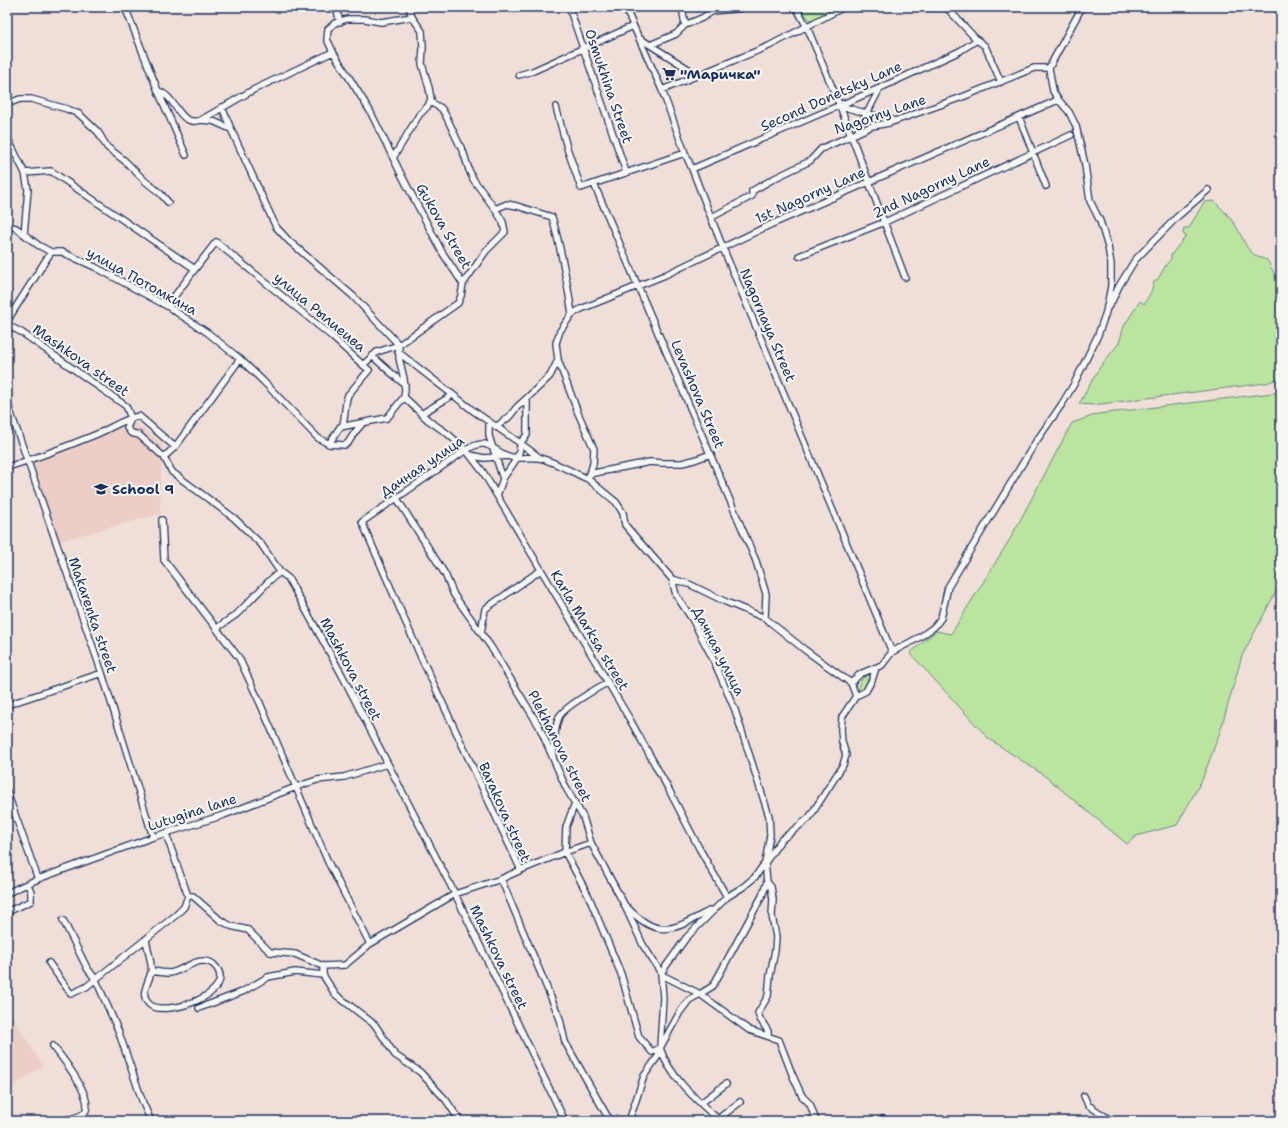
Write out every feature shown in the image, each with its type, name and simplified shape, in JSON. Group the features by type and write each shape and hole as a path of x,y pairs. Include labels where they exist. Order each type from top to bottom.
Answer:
{"street":[{"path":"125,7 158,91 186,155"},
{"path":"335,7 340,22 348,19 365,19 387,22 412,17"},
{"path":"393,158 419,115 428,106 431,99 422,64 422,32 412,17 409,7"},
{"name":"Osmukhina Street","path":"569,7 626,172"},
{"name":"Nagornaya Street","path":"624,7 662,90 685,154 723,248 892,652"},
{"path":"682,7 685,25"},
{"path":"796,7 807,27 840,106 854,134 869,182 905,277"},
{"path":"662,90 769,46 844,7"},
{"path":"918,7 948,8 984,46 1001,82"},
{"path":"850,683 860,674 882,665 892,652 920,637 934,627 940,618 948,587 1031,449 1074,384 1098,335 1106,309 1112,274 1108,247 1100,221 1090,201 1085,165 1076,126 1069,112 1058,100 1053,91 1049,68 1082,7"},
{"path":"650,45 676,34 685,25 702,18 713,11 742,8"},
{"name":"Gukova Street","path":"340,22 335,23 328,29 327,39 333,52 370,111 442,252 463,284 458,303 401,343 399,348"},
{"path":"519,75 583,49 633,26"},
{"path":"639,38 698,75"},
{"name":"Second Donetsky Lane","path":"692,169 880,88 960,51 977,40"},
{"path":"158,91 165,93 187,120 195,122 253,90 333,52"},
{"name":"Nagorny Lane","path":"712,218 752,196 752,191 810,161 821,149 854,134 872,126 895,121 1001,82 1034,68 1049,68"},
{"path":"854,134 867,114 880,88"},
{"path":"7,104 20,99 31,99 79,114 98,132 107,148 125,161 168,202"},
{"name":"1st Nagorny Lane","path":"572,314 638,286 723,248 772,224 921,158 1058,100"},
{"path":"430,102 441,108 445,114 464,154 468,170 503,222 505,232 486,250 463,284"},
{"path":"872,103 874,110 879,117"},
{"path":"840,106 895,121"},
{"name":"улица Рылиеива","path":"222,107 231,130 276,227 289,241 353,296 399,348"},
{"path":"556,107 567,148 581,188 626,172 685,154"},
{"path":"1019,117 1046,186"},
{"path":"201,120 213,121 231,130"},
{"name":"2nd Nagorny Lane","path":"799,256 885,222 1072,135"},
{"path":"7,137 26,172 28,190 24,234"},
{"path":"26,172 52,171 195,269 167,306"},
{"name":"Levashova Street","path":"594,184 756,561 766,594 765,618"},
{"path":"1106,309 1135,260 1177,217 1208,190"},
{"path":"495,209 507,204 552,217 564,263 572,314 560,331 556,343 558,360 578,413 594,449 593,464 588,477"},
{"name":"улица Потомкина","path":"7,225 16,228 38,245 51,252 62,252 95,267 167,306 208,333 240,359 318,438 329,444"},
{"name":"улица Рылиеива","path":"195,269 216,242 330,335 363,365 377,352 384,349 399,348"},
{"path":"7,321 51,252"},
{"name":"Mashkova street","path":"7,325 21,332 126,406 131,418 127,428 131,432 139,435 164,457 172,472 234,518 261,544 280,572 288,578 342,675 456,894 565,1121"},
{"path":"363,423 355,432 348,444 329,444 340,427 387,418 404,397 405,385 399,348"},
{"path":"399,348 453,395 540,458"},
{"path":"372,356 405,385"},
{"path":"164,457 175,447 240,359"},
{"path":"480,443 498,428 517,407 550,376 558,360"},
{"path":"342,427 345,419 346,400 348,395 369,370 363,365"},
{"path":"421,414 453,395"},
{"name":"Karla Marksa street","path":"404,397 421,414 448,434 466,450 483,472 668,788 699,848 727,897"},
{"path":"497,495 503,479 521,450 520,443 527,434 527,398"},
{"name":"Makarenka street","path":"7,402 102,673 153,837"},
{"path":"7,467 28,461 101,432 131,418 140,416 175,447"},
{"path":"489,422 489,436 503,479"},
{"name":"Дачная улица","path":"362,522 396,497 466,450 480,443 493,447 508,456 517,458 540,458 588,477 616,502 623,513 625,525 672,579 676,595 692,619 713,659 735,710 769,816 770,834 765,863"},
{"path":"588,477 650,462 682,463 711,454"},
{"path":"470,455 484,458 508,456"},
{"name":"Plekhanova street","path":"396,497 445,574 454,595 515,685 539,726 566,788 583,817 591,843 622,901 643,945 662,974"},
{"path":"162,520 164,560 239,658 260,703 328,862 370,944"},
{"name":"Barakova street","path":"323,966 345,965 370,944 456,894 501,879 520,870 417,648 362,522"},
{"path":"481,633 485,609 541,570"},
{"path":"217,628 237,614 270,580 280,572"},
{"path":"672,579 690,584 726,602 765,618 850,683 856,696"},
{"path":"740,1102 719,1120 690,1094 670,1069 661,1050 663,998 662,974 686,938 727,897 755,877 781,840 809,818 843,766 846,755 842,742 842,717 856,696 866,691 876,668"},
{"path":"7,705 102,673"},
{"path":"553,758 559,715 584,695 607,683"},
{"name":"Lutugina lane","path":"7,893 38,879 153,837 224,815 296,787 317,780 344,777 388,764"},
{"path":"7,792 38,879"},
{"path":"575,803 566,827 564,841 565,852 589,897 620,974 638,1037 652,1052 661,1050"},
{"path":"49,963 71,994 86,988 184,907 188,896 166,834"},
{"path":"520,870 591,843"},
{"path":"629,1121 644,1076 661,1050 680,1012 689,1000 713,986 762,896 767,882 765,863"},
{"path":"501,879 560,1019 565,1042 611,1121"},
{"path":"767,882 771,887 773,898 772,916 776,937 768,996 758,1013 768,1031 768,1036"},
{"path":"7,912 31,901 31,892 28,884"},
{"path":"188,896 193,896 220,920 231,926 248,930 270,952 295,954 323,966 323,975 335,994 375,1025 395,1055 420,1072 446,1100 460,1121"},
{"path":"622,901 636,917 646,924 659,928 671,928 682,925 715,908"},
{"path":"63,920 87,968 96,980 118,1030 143,1103 151,1121"},
{"path":"146,939 152,972 144,995 148,1003 155,1008 166,1009 208,995 218,987 220,978 217,968 210,962 201,961 170,973 152,972"},
{"path":"199,1008 242,992 268,977 295,972 323,975"},
{"path":"662,974 700,994 749,1030 779,1040 802,1096 810,1104 816,1121"},
{"path":"53,1046 74,1074 85,1096 88,1106 85,1112 77,1117 58,1121"},
{"path":"701,1103 726,1084"},
{"path":"1084,1096 1088,1105 1112,1121"}],"shaded area":[{"name":"School 9","path":"133,421 162,443 160,514 59,541 32,464"},
{"path":"7,1008 43,1066 7,1090"}],"green space":[{"path":"801,7 833,7 832,10 814,21 808,17"},
{"path":"1214,201 1231,219 1249,250 1253,254 1267,260 1281,286 1281,378 1266,383 1093,405 1079,404 1100,367 1119,343 1124,326 1140,301 1144,304 1151,292 1154,282 1158,279 1171,259 1171,255 1186,236 1183,234 1184,228 1189,228 1204,202"},
{"path":"1281,392 1281,582 1242,656 1220,732 1202,780 1177,825 1136,836 1127,844 1046,777 988,738 910,653 936,631 951,634 1010,539 1072,423 1098,414"},
{"path":"873,673 863,690 858,693 861,680"}],"place":[{"name":"\"Маричка\"","path":"669,74"},
{"name":"School 9","path":"101,489"}]}
